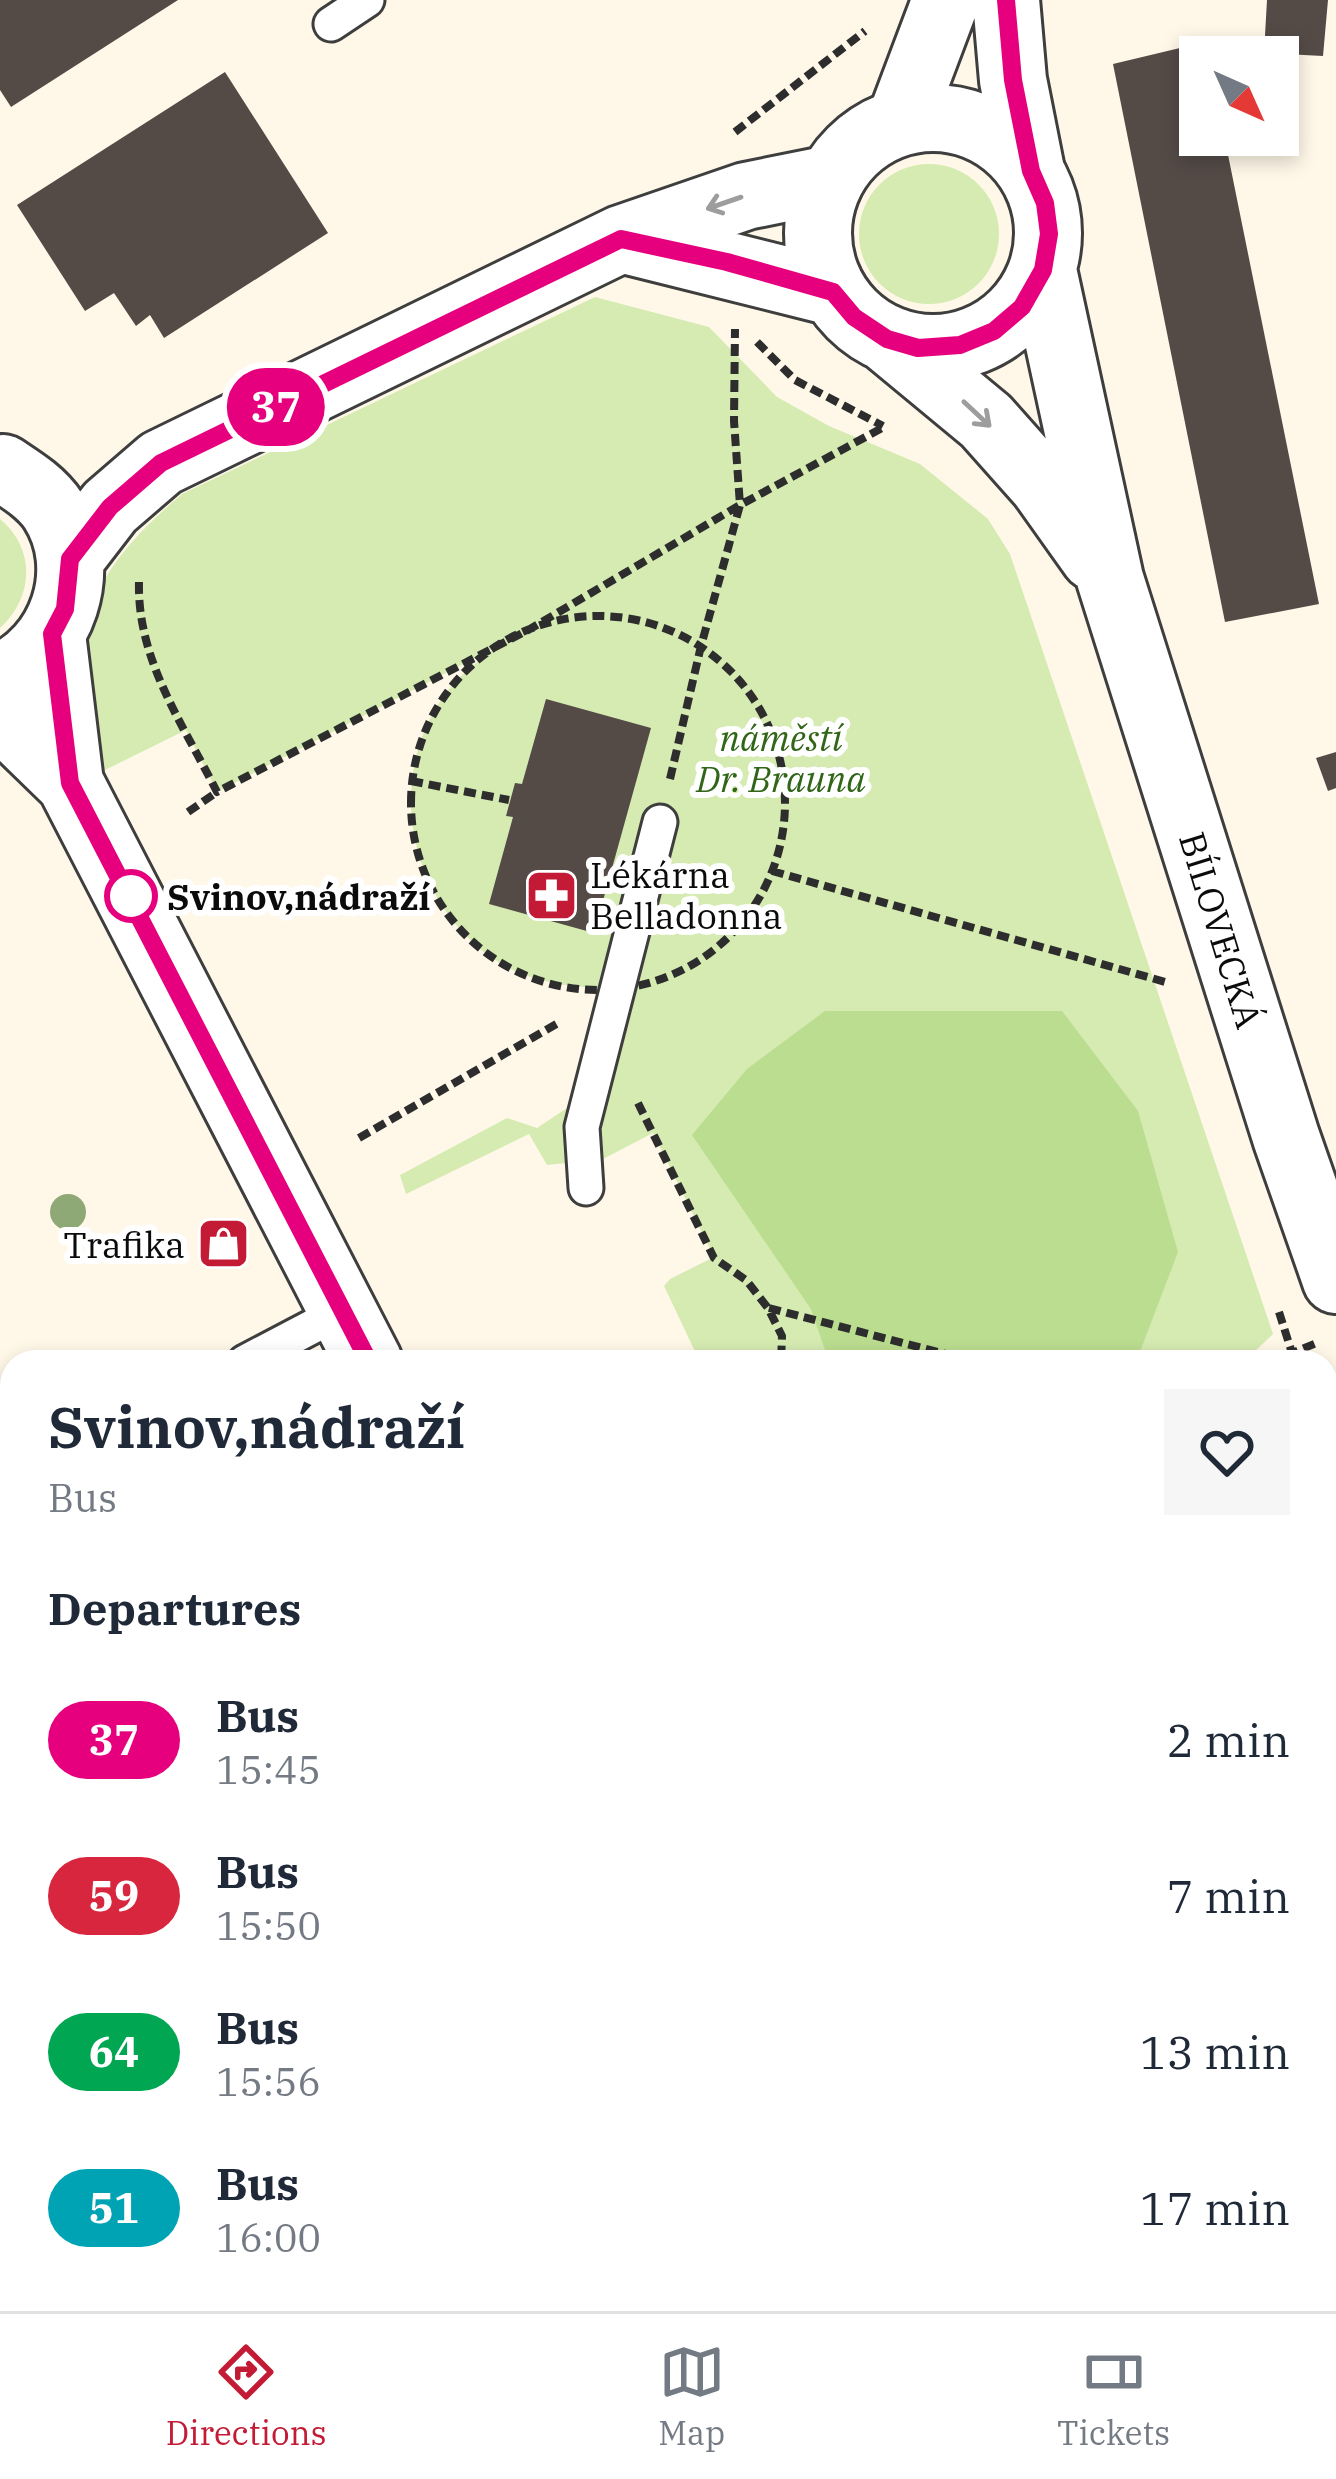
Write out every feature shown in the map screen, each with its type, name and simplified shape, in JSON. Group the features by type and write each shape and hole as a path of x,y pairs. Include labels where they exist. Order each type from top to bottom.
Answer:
{"street":[{"path":"900,122 946,0"},
{"path":"887,339 939,348 994,331 1022,307 1043,270 1049,234 1045,203 1031,171 1013,80 1006,0"},
{"path":"1031,171 1010,145 980,127 945,117 900,122 867,138 830,179 818,220 820,258 833,292 854,317 986,421 1042,484 1110,579"},
{"path":"70,559 110,507 161,463 621,239 746,196 830,179"},
{"path":"621,239 833,292"},
{"path":"1043,270 1110,579"},
{"path":"1,468 161,463"},
{"path":"0,677 42,649 52,634 65,609 70,559 52,509 31,486 1,468"},
{"name":"BÍLOVECKÁ","path":"1110,579 1279,1115 1336,1280"},
{"path":"52,634 70,783"},
{"path":"0,715 70,783 357,1336"}],"lane":[{"path":"331,24 367,0"},
{"path":"586,1188 582,1127 606,1036 607,995 660,821"},
{"path":"297,1350 357,1336"}],"path":[{"path":"725,140 874,25"},
{"path":"660,821 700,646 740,505 734,421 736,319 795,380 901,434"},
{"path":"188,812 217,792 530,629 600,615 670,629 734,673 759,707 776,746 785,787 783,830 772,871 748,916 711,952 667,978 607,995 555,986 502,964 460,931 432,890 415,848 411,781 416,758 442,699 476,660 530,629 740,505 884,427"},
{"path":"142,566 138,617 146,650 217,792"},
{"path":"411,781 509,800"},
{"path":"772,871 1173,984 1166,962"},
{"path":"359,1138 577,1012"},
{"path":"606,1036 714,1258 746,1280 768,1308 782,1336 781,1350"},
{"path":"768,1308 930,1350"},
{"path":"1277,1308 1289,1350"}],"green space":[{"path":"929,164 956,169 978,185 994,207 999,234 994,261 978,283 956,299 929,304 902,299 880,283 864,261 859,234 864,207 880,185 902,169"},
{"name":"náměstí Dr. Brauna","path":"595,297 709,327 777,397 829,426 920,464 988,519 1010,554 1273,1334 1256,1350 694,1350 664,1286 714,1257 653,1133 603,1159 547,1165 529,1134 406,1194 400,1175 507,1118 537,1128 591,1092 616,989 542,980 500,963 445,911 427,878 411,805 424,731 449,690 496,647 217,792 186,730 105,770 83,717 81,652 86,624 107,575 123,553 182,494"},
{"path":"0,519 20,544 26,573 19,602 0,628"},
{"path":"825,1011 1062,1011 1138,1111 1178,1252 1141,1350 825,1350 811,1309 692,1135 747,1069"}],"building":[{"path":"0,0 178,0 11,107 0,90"},
{"path":"1267,0 1328,0 1323,56 1299,55 1299,36 1265,36"},
{"path":"1179,48 1179,156 1228,156 1319,604 1225,622 1113,64"},
{"path":"225,72 328,233 164,338 150,315 136,326 114,293 85,311 17,205"},
{"path":"546,699 651,728 594,933 489,904 513,817 506,816 515,783 522,784"},
{"path":"1336,752 1336,788 1328,791 1316,758"}],"bus line":[{"name":"37","path":"363,1350 70,783 52,634 65,609 70,559 110,507 161,463 621,239 833,292 854,317 887,339 918,348 960,345 994,331 1022,307 1043,270 1049,234 1013,80 1006,0"}],"place":[{"name":"Lékárna Belladonna","path":"551,895"},
{"name":"Svinov,nádraží","path":"131,896"},
{"name":"Trafika","path":"224,1244"}]}
